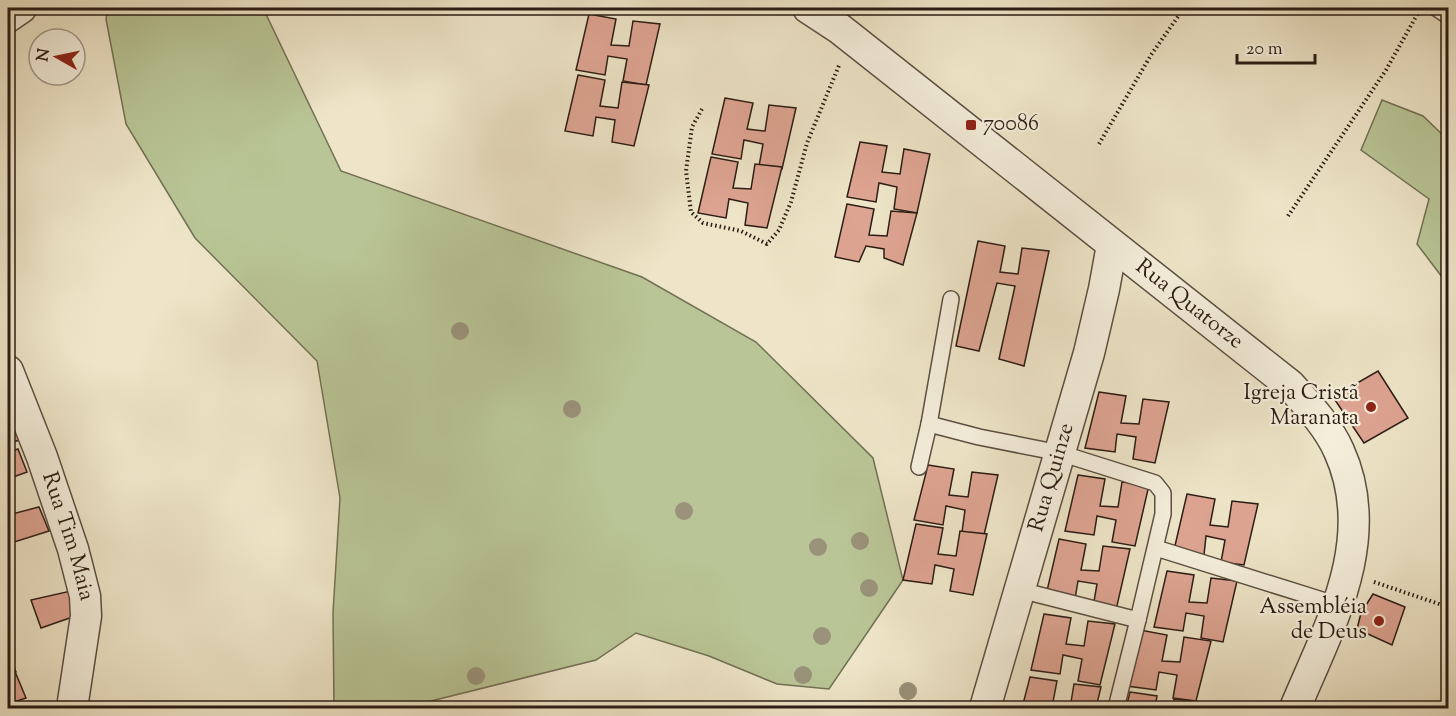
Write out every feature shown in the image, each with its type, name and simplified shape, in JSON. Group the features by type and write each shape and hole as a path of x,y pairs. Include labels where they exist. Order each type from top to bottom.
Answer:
{"street":[{"path":"8,17 21,8"},
{"name":"Rua Quatorze","path":"808,8 850,37 1290,385 1317,415 1339,450 1352,492 1355,528 1347,574 1338,605 1295,708"},
{"name":"Rua Quinze","path":"985,708 1089,353 1112,245"},
{"name":"Rua Tim Maia","path":"8,371 42,457 80,574 86,616 72,708"}],"lane":[{"path":"1436,8 1449,16"},
{"path":"919,467 951,299"},
{"path":"929,424 979,437 1060,453 1155,483 1163,493 1164,504 1156,548 1116,708"},
{"path":"1156,548 1338,605"},
{"path":"1020,590 1138,620"}],"path":[{"path":"1099,144 1151,55 1184,8"},
{"path":"1288,216 1386,70 1421,8"},
{"path":"702,109 692,127 686,171 691,212 703,223 741,231 767,244 779,230 791,202 807,143 850,37"},
{"path":"1347,574 1449,607"}],"green space":[{"path":"108,8 263,8 341,171 642,277 756,342 873,458 903,580 829,689 777,684 709,656 636,633 596,660 403,708 334,708 333,613 340,498 317,361 195,238 126,124 106,19"},
{"path":"1382,100 1423,116 1448,140 1448,263 1442,277 1417,244 1429,199 1361,150"}],"building":[{"path":"589,14 616,19 611,45 629,46 633,21 660,24 646,85 623,81 627,59 608,56 605,75 576,70"},
{"path":"578,75 605,80 600,106 618,108 622,82 649,85 634,146 612,142 615,120 596,117 593,136 565,131"},
{"path":"725,98 753,103 747,129 765,131 769,105 796,108 782,169 759,166 763,144 744,140 741,159 712,154"},
{"path":"860,142 887,146 882,172 900,174 904,149 930,154 917,213 894,209 897,187 879,183 876,202 847,197"},
{"path":"711,157 738,162 733,188 751,189 755,164 782,167 767,228 745,225 748,203 729,199 726,218 698,213"},
{"path":"847,204 874,209 869,235 887,236 891,211 917,213 903,265 884,258 884,249 866,246 859,262 835,257"},
{"path":"978,241 1005,246 1000,272 1018,274 1022,248 1049,251 1024,366 999,359 1015,286 997,283 979,351 956,346"},
{"name":"Igreja Cristã Maranata","path":"1378,371 1408,418 1364,443 1333,397"},
{"path":"1099,392 1126,396 1121,423 1139,424 1143,399 1169,402 1155,463 1133,459 1136,437 1117,434 1115,452 1085,448"},
{"path":"13,416 22,439 8,444 8,417"},
{"path":"18,449 27,472 8,479 8,452"},
{"path":"928,465 954,469 949,495 968,497 972,472 998,475 984,535 962,532 965,510 946,506 943,525 914,520"},
{"path":"1078,475 1105,479 1100,506 1118,507 1122,482 1149,485 1135,546 1112,542 1116,520 1097,516 1094,535 1065,531"},
{"path":"1187,494 1215,499 1210,525 1228,527 1232,501 1258,504 1244,565 1221,562 1225,540 1206,536 1204,555 1174,550"},
{"path":"39,507 49,531 8,544 8,515"},
{"path":"916,524 943,528 938,554 956,556 960,531 987,534 973,595 950,591 954,569 935,565 932,584 903,580"},
{"path":"1059,539 1086,544 1081,570 1099,571 1103,546 1130,549 1116,610 1093,607 1097,584 1078,581 1075,599 1046,595"},
{"path":"1167,571 1194,575 1189,602 1207,603 1211,578 1237,581 1223,642 1201,638 1204,616 1186,613 1183,631 1154,627"},
{"path":"75,590 84,613 41,628 31,600"},
{"name":"Assembléia de Deus","path":"1373,594 1405,607 1392,645 1357,629 1361,613"},
{"path":"1044,614 1071,618 1066,644 1084,646 1088,621 1115,624 1100,685 1078,681 1082,659 1063,655 1060,674 1031,670"},
{"path":"1140,630 1167,635 1162,661 1180,662 1184,637 1211,641 1196,701 1173,698 1177,675 1159,672 1156,690 1127,686"},
{"path":"8,651 16,672 8,674"},
{"path":"16,674 26,698 8,704 8,676"},
{"path":"1030,677 1057,681 1052,707 1067,708 1022,708"},
{"path":"1074,684 1101,687 1096,708 1070,708"},
{"path":"1130,692 1157,696 1155,708 1126,708"},
{"path":"1174,699 1201,702 1199,708 1173,708"}],"place":[{"name":"70086","path":"971,125"},
{"name":"Igreja Cristã Maranata","path":"1371,407"},
{"name":"Assembléia de Deus","path":"1379,621"}]}
